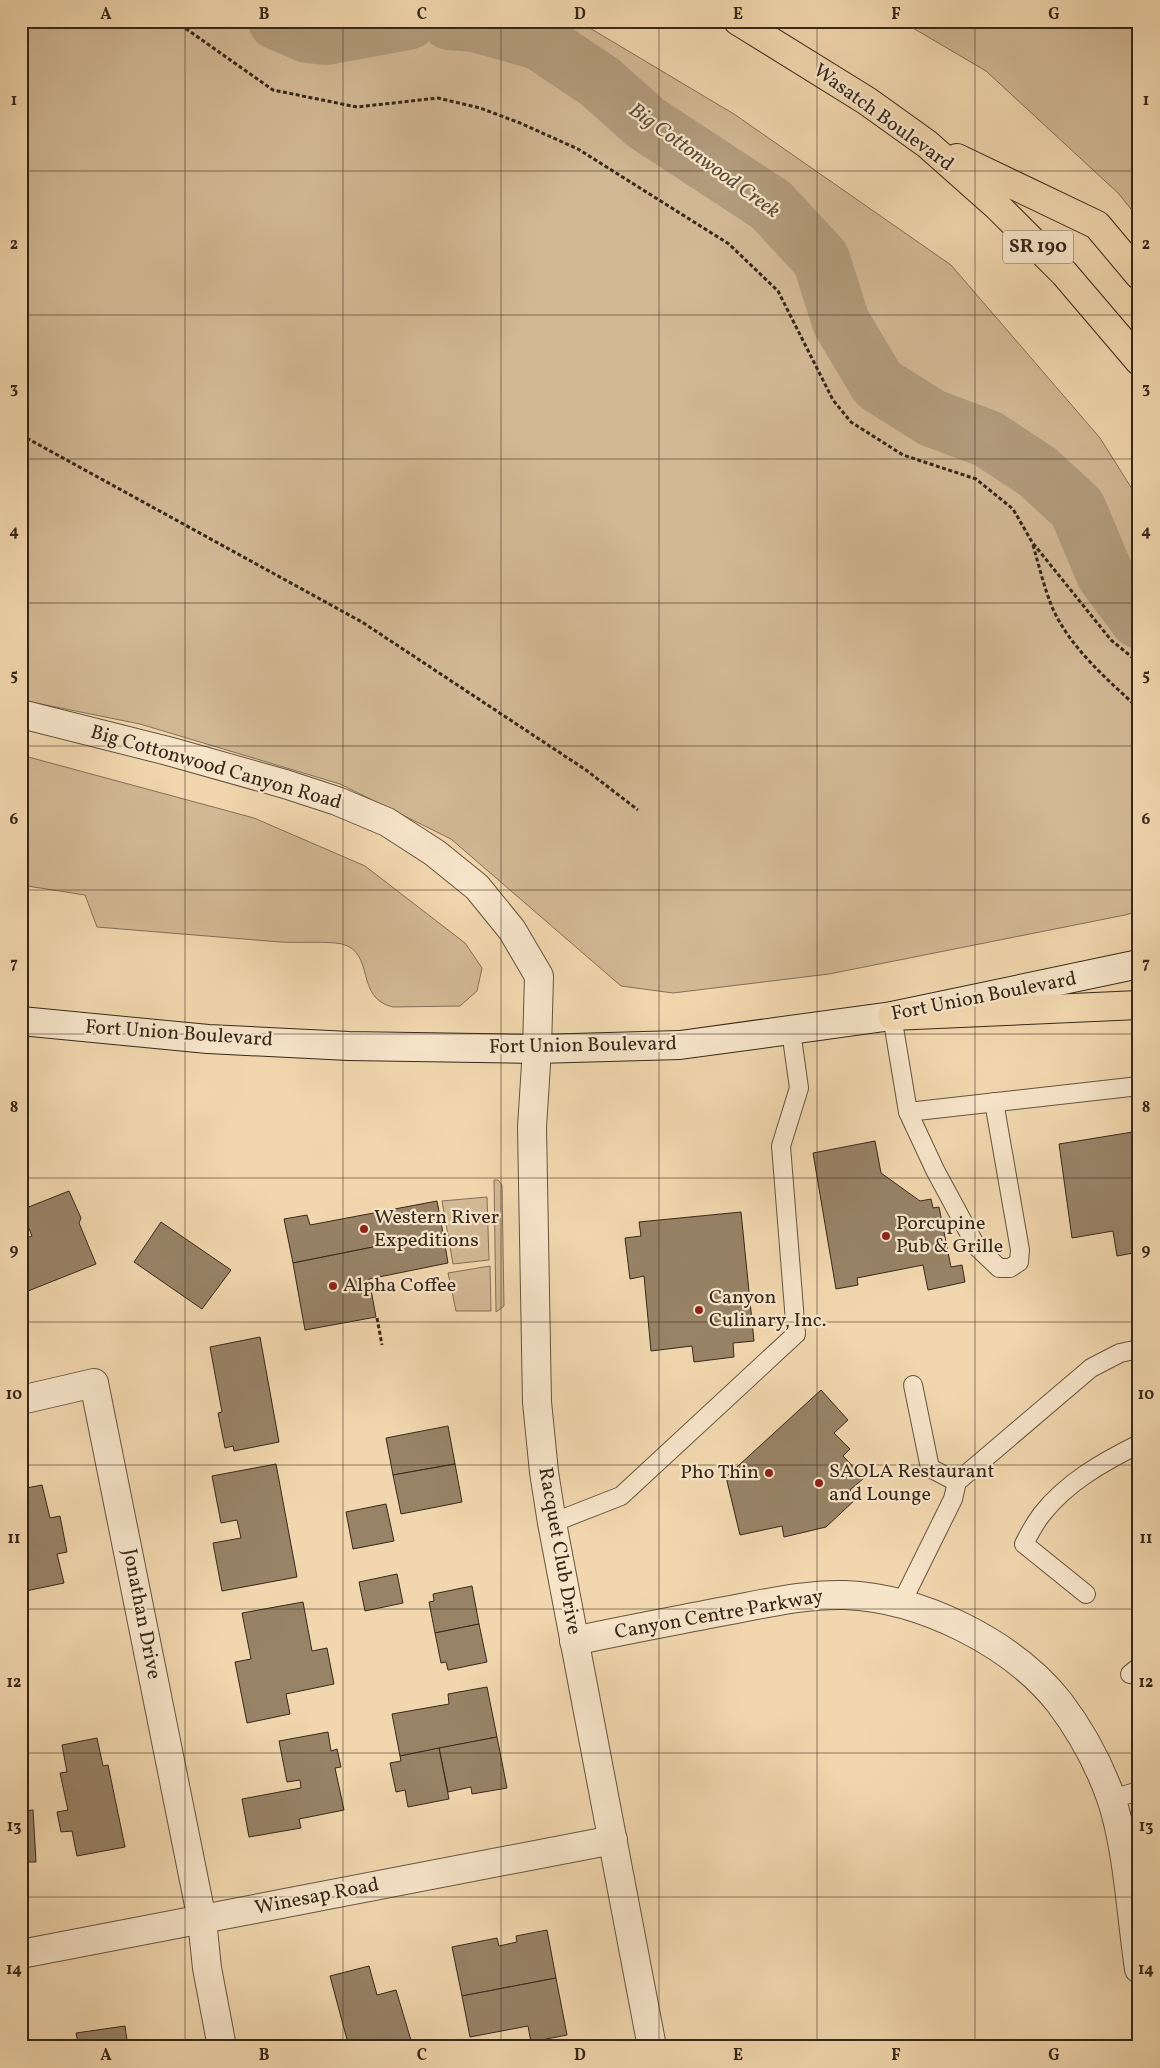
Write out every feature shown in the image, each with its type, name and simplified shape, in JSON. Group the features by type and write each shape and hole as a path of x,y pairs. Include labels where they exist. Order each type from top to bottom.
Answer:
{"main road":[{"name":"Wasatch Boulevard","path":"738,21 867,101 927,144 997,206 1064,273 1139,361"},
{"name":"SR 190","path":"927,144 1097,226 1139,275"},
{"path":"892,1016 1139,1005"}],"street":[{"name":"Big Cottonwood Canyon Road","path":"21,714 168,751 285,784 336,801 387,822 435,853 477,887 512,930 538,976 537,1049"},
{"name":"Fort Union Boulevard","path":"21,1021 208,1039 394,1047 537,1049 680,1045 892,1016 1139,964"},
{"name":"Racquet Club Drive","path":"537,1049 532,1113 536,1373 544,1472 574,1642 652,2047"},
{"name":"Jonathan Drive","path":"21,1400 94,1383 202,1920"},
{"name":"Canyon Centre Parkway","path":"574,1642 792,1599 845,1595 901,1604 956,1622 1011,1656 1058,1702 1089,1747 1111,1799 1122,1845 1139,1969"},
{"name":"Winesap Road","path":"21,1954 613,1840"},
{"path":"202,1920 207,1968 222,2047"}],"lane":[{"path":"892,1016 908,1112 935,1170 976,1246 999,1268 1010,1268 1019,1262 1020,1250 994,1102"},
{"path":"552,1523 621,1496 796,1334 781,1146 799,1088 791,1031"},
{"path":"908,1112 1139,1086"},
{"path":"901,1604 953,1499 957,1482 1091,1368 1120,1352 1139,1349"},
{"path":"912,1385 930,1468 957,1482"},
{"path":"1086,1594 1024,1544 1042,1514 1072,1484 1104,1462 1139,1444"},
{"path":"1111,1799 1139,1791"}],"path":[{"path":"175,21 272,90 357,107 438,98 480,108 520,123 578,149 729,244 778,291 833,400 851,422 903,455 976,479 1013,510 1032,542 1111,640 1139,663"},
{"path":"21,435 362,622 586,770 638,810"},
{"path":"1032,542 1053,608 1075,644 1105,677 1139,708"},
{"path":"377,1318 382,1345"}],"shaded area":[{"path":"21,21 578,21 734,114 951,265 1100,438 1139,500 1139,911 829,974 673,993 621,986 451,839 340,784 140,724 21,700"},
{"path":"901,21 1139,21 1139,219 1118,193 986,71"},
{"path":"21,755 254,818 365,866 465,943 482,968 477,991 460,1006 393,1007 381,1002 373,995 359,956 352,949 342,944 280,942 97,927 85,895 21,885"},
{"path":"494,1180 498,1180 502,1185 504,1306 496,1312"},
{"path":"487,1197 489,1260 453,1264 442,1201"},
{"path":"490,1266 491,1311 456,1311 448,1273"}],"building":[{"path":"1139,1131 1139,1252 1117,1256 1113,1231 1072,1238 1059,1144"},
{"name":"Porcupine Pub & Grille","path":"875,1141 881,1173 920,1201 931,1199 933,1208 939,1207 951,1267 962,1265 965,1282 928,1290 923,1265 857,1278 858,1285 836,1289 813,1153"},
{"path":"69,1191 81,1218 79,1223 96,1264 23,1293 21,1290 21,1240 32,1236 21,1210"},
{"name":"Western River Expeditions","path":"437,1201 443,1233 293,1263 284,1219 307,1215 310,1225"},
{"name":"Canyon Culinary, Inc.","path":"741,1212 754,1341 733,1343 734,1357 694,1362 692,1346 651,1351 644,1276 630,1279 625,1238 641,1236 639,1222"},
{"path":"161,1222 231,1270 202,1309 134,1262"},
{"name":"Alpha Coffee","path":"443,1233 448,1263 369,1279 376,1317 305,1330 293,1263"},
{"path":"260,1337 279,1442 234,1451 233,1446 225,1448 218,1413 222,1412 210,1347"},
{"path":"821,1390 848,1420 834,1433 850,1449 843,1456 864,1478 850,1490 857,1498 826,1527 784,1537 782,1526 740,1535 726,1477"},
{"path":"448,1426 455,1464 393,1475 386,1438"},
{"path":"276,1464 297,1577 222,1591 213,1543 241,1538 237,1520 221,1523 212,1476"},
{"path":"455,1464 462,1502 401,1514 393,1475"},
{"path":"42,1485 50,1518 60,1516 67,1552 57,1554 64,1583 21,1592 21,1489"},
{"path":"386,1504 394,1541 353,1549 346,1512"},
{"path":"397,1574 403,1603 365,1611 359,1582"},
{"path":"472,1586 479,1624 435,1633 429,1602 434,1601 433,1594"},
{"path":"303,1602 312,1651 327,1648 334,1684 286,1694 290,1714 247,1723 235,1662 251,1659 242,1613"},
{"path":"479,1624 487,1662 448,1670 446,1662 441,1663 435,1633"},
{"path":"487,1687 497,1737 400,1756 392,1714 449,1704 448,1694"},
{"path":"328,1732 331,1751 337,1749 341,1767 335,1768 344,1810 299,1819 301,1828 249,1837 242,1799 301,1788 300,1780 287,1782 279,1741"},
{"path":"497,1737 507,1788 472,1794 471,1787 448,1792 439,1748"},
{"path":"97,1738 103,1766 108,1765 125,1847 77,1856 72,1831 61,1832 57,1812 68,1810 60,1773 67,1772 62,1745"},
{"path":"439,1748 449,1799 408,1807 405,1790 396,1792 390,1763 401,1761 400,1756"},
{"path":"33,1810 36,1862 21,1862 21,1811"},
{"path":"547,1930 556,1978 462,1996 452,1947 497,1938 499,1946 517,1942 516,1936"},
{"path":"369,1966 377,1995 396,1990 413,2047 349,2047 330,1976"},
{"path":"556,1978 567,2035 531,2042 528,2026 470,2037 462,1996"},
{"path":"125,2026 128,2047 79,2047 76,2033"}],"waterway":[{"name":"Big Cottonwood Creek","path":"277,21 307,34 326,36 408,21"},
{"name":"Big Cottonwood Creek","path":"449,21 475,23 539,41 600,82 646,123 771,205 821,259 841,322 878,384 932,418 988,439 1038,472 1077,508 1105,574 1139,620"}],"place":[{"name":"Western River Expeditions","path":"364,1229"},
{"name":"Porcupine Pub & Grille","path":"886,1236"},
{"name":"Alpha Coffee","path":"333,1286"},
{"name":"Canyon Culinary, Inc.","path":"699,1310"},
{"name":"Pho Thin","path":"769,1473"},
{"name":"SAOLA Restaurant and Lounge","path":"819,1483"}]}
